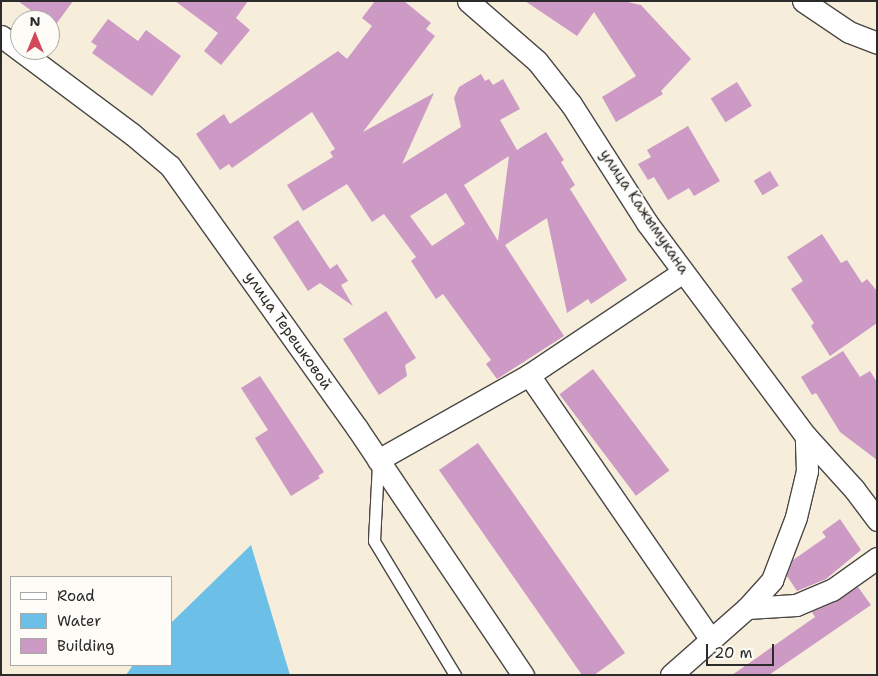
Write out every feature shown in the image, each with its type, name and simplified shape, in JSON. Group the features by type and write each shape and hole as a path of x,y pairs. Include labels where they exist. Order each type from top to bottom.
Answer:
{"street":[{"name":"улица Кажымукана","path":"468,1 537,61 565,97 647,223 683,272 806,436 854,489 877,520"},
{"path":"803,1 848,32 877,43"},
{"name":"улица Терешковой","path":"1,36 132,134 170,166 378,460 523,675"},
{"path":"378,460 529,375 683,272"},
{"path":"529,375 712,640"},
{"path":"671,675 747,608 772,580 796,517 807,471 806,436"},
{"path":"747,608 796,605 832,590 877,558"}],"lane":[{"path":"378,460 374,541 455,675"}],"water":[{"path":"251,545 290,675 126,675 132,666 172,666 172,622"}],"building":[{"path":"18,1 73,1 60,19 60,10 30,10"},
{"path":"175,1 248,1 236,18 250,30 221,65 204,51 218,33"},
{"path":"375,1 404,1 431,23 426,29 435,36 363,132 434,93 402,164 461,127 454,98 459,87 481,74 485,81 489,79 493,85 503,79 520,109 500,120 517,150 546,132 564,160 561,162 575,185 570,189 627,280 591,304 588,299 567,313 547,218 505,245 564,336 497,379 486,364 491,360 443,294 436,299 411,261 416,257 384,214 372,222 347,184 303,211 287,185 333,157 330,152 335,149 312,112 232,168 229,164 220,170 196,134 224,114 230,124 338,51 347,59 372,26 362,18","holes":["509,156 498,241 464,185","446,193 465,224 432,246 410,216"]},
{"path":"525,1 623,1 641,5 691,59 661,91 663,94 616,122 602,97 636,76 594,12 577,36"},
{"path":"108,19 138,41 146,30 181,56 152,96 92,53 97,46 91,42"},
{"path":"737,82 752,106 726,122 711,98"},
{"path":"688,126 720,181 694,196 689,188 668,200 654,177 648,180 638,164 651,157 647,150"},
{"path":"770,171 779,186 762,195 754,181"},
{"path":"298,220 330,269 337,264 348,281 341,285 353,306 320,283 308,291 273,237"},
{"path":"822,234 841,263 847,260 862,283 867,279 877,291 877,323 830,356 811,326 814,323 791,289 803,281 787,257"},
{"path":"386,311 416,358 405,365 407,376 379,395 343,339"},
{"path":"843,351 860,377 870,371 877,382 877,460 840,432 816,393 812,395 801,377"},
{"path":"593,369 669,470 636,496 559,394"},
{"path":"260,376 324,472 318,476 320,478 291,496 255,438 268,430 241,388"},
{"path":"478,443 625,653 594,675 582,675 439,470"},
{"path":"840,519 861,550 826,579 797,591 787,576 793,560 826,537 822,532"},
{"path":"858,587 871,605 769,675 732,675 815,617 812,612 837,601"}]}
